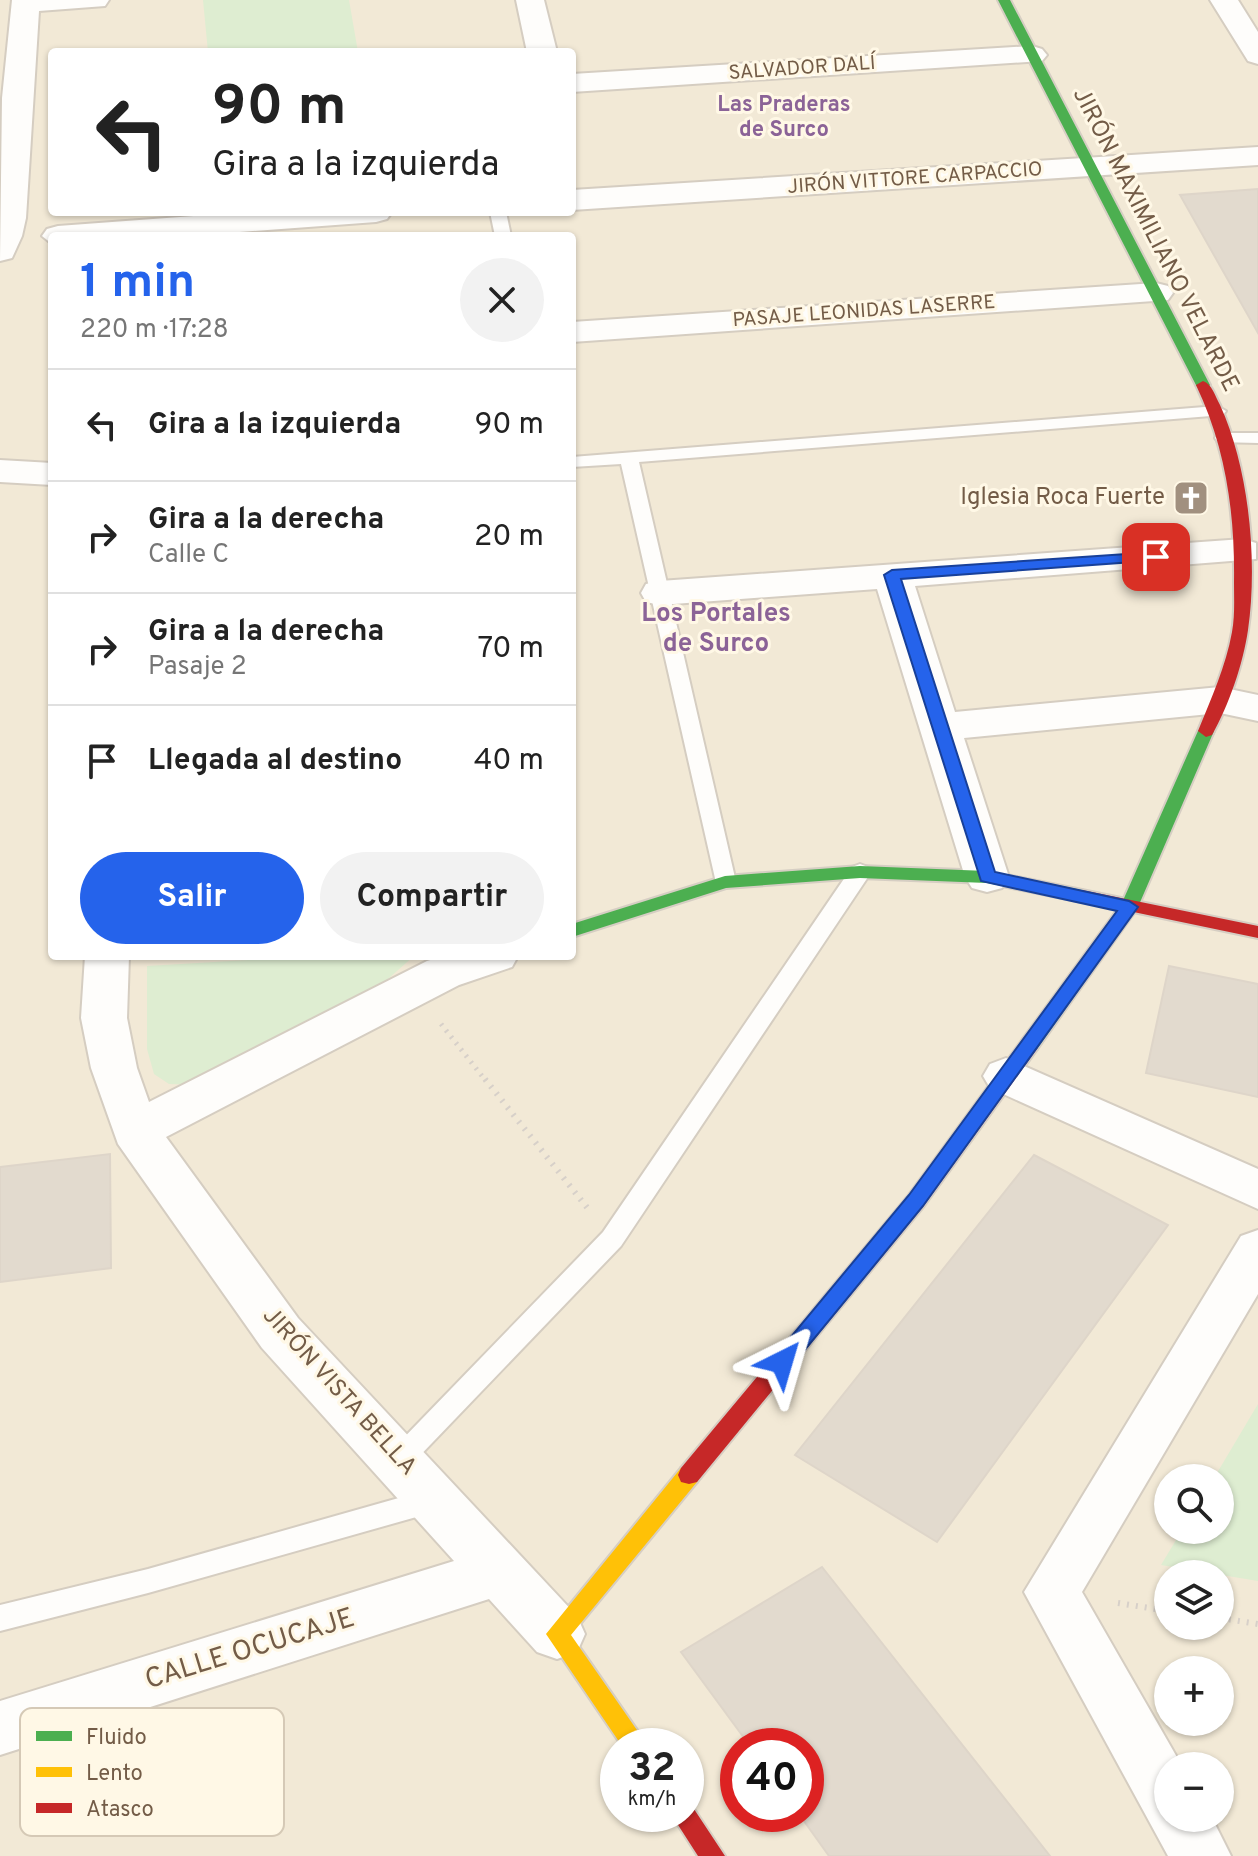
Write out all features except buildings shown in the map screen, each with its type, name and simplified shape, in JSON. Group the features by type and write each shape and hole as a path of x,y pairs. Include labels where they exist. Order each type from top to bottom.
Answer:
{"street":[{"path":"48,238 3,246 14,171 8,94 26,1 95,0"},
{"path":"530,0 541,48"},
{"name":"JIRÓN MAXIMILIANO VELARDE","path":"557,1634 916,1201 1129,907 1239,704 1243,551 1236,480 1217,411 1004,0"},
{"path":"1224,0 1258,55"},
{"name":"SALVADOR DALÍ","path":"576,83 1032,55"},
{"name":"JIRÓN VITTORE CARPACCIO","path":"576,194 1091,168 1258,156"},
{"path":"152,232 331,216"},
{"name":"PASAJE LEONIDAS LASERRE","path":"576,332 1156,293"},
{"path":"0,471 48,474"},
{"path":"660,593 1243,551"},
{"path":"892,575 987,877"},
{"path":"941,727 1239,704"},
{"path":"576,930 725,882 860,872 987,877 1258,932"},
{"name":"JIRÓN VISTA BELLA","path":"107,960 104,1018 114,1068 135,1131 280,1333 557,1634 623,1728"},
{"path":"135,1131 433,972 480,960"},
{"path":"1006,1076 1258,1190"},
{"path":"1154,1773 1052,1592 1256,1255"},
{"name":"CALLE OCUCAJE","path":"64,1708 500,1571"},
{"name":"CALLE OCUCAJE","path":"0,1728 20,1722"},
{"path":"696,1832 713,1856"},
{"path":"1187,1832 1201,1856"}],"lane":[{"path":"576,462 1217,411"},
{"path":"1224,438 1258,438"},
{"path":"629,458 725,882"},
{"path":"399,1460 612,1239 860,872"},
{"path":"0,1618 148,1581 436,1500"}],"path":[{"path":"433,972 612,1239"},
{"path":"1234,1620 1258,1624"}],"shaded area":[{"path":"0,0 1258,0 1258,1856 0,1856"}],"green space":[{"path":"203,0 349,0 357,48 208,48"},
{"path":"248,960 409,960 372,993 198,1085 169,1084 154,1074 147,1049 147,966"},
{"path":"1258,1404 1258,1581 1234,1577 1234,1560 1164,1560 1174,1544 1234,1544 1234,1464 1222,1464"}],"traffic: fast":[{"path":"1004,0 1203,385"},
{"path":"1030,1044 1129,907 1206,731"},
{"path":"576,930 725,882 860,872 987,877 1082,896"}],"traffic: slow":[{"path":"623,1728 557,1634 689,1475"}],"traffic: jam":[{"path":"1203,385 1223,433 1236,484 1242,562 1240,632 1226,682 1206,731"},
{"path":"1082,896 1258,932"},
{"path":"689,1475 916,1201 1030,1044"},
{"path":"696,1832 713,1856"}],"place":[{"name":"Iglesia Roca Fuerte","path":"1191,498"}],"district":[{"name":"Las Praderas de Surco","path":"784,118"},
{"name":"Los Portales de Surco","path":"716,629"}],"route":[{"path":"782,1362 916,1201 1129,907 987,877 892,575 1156,557"}]}
